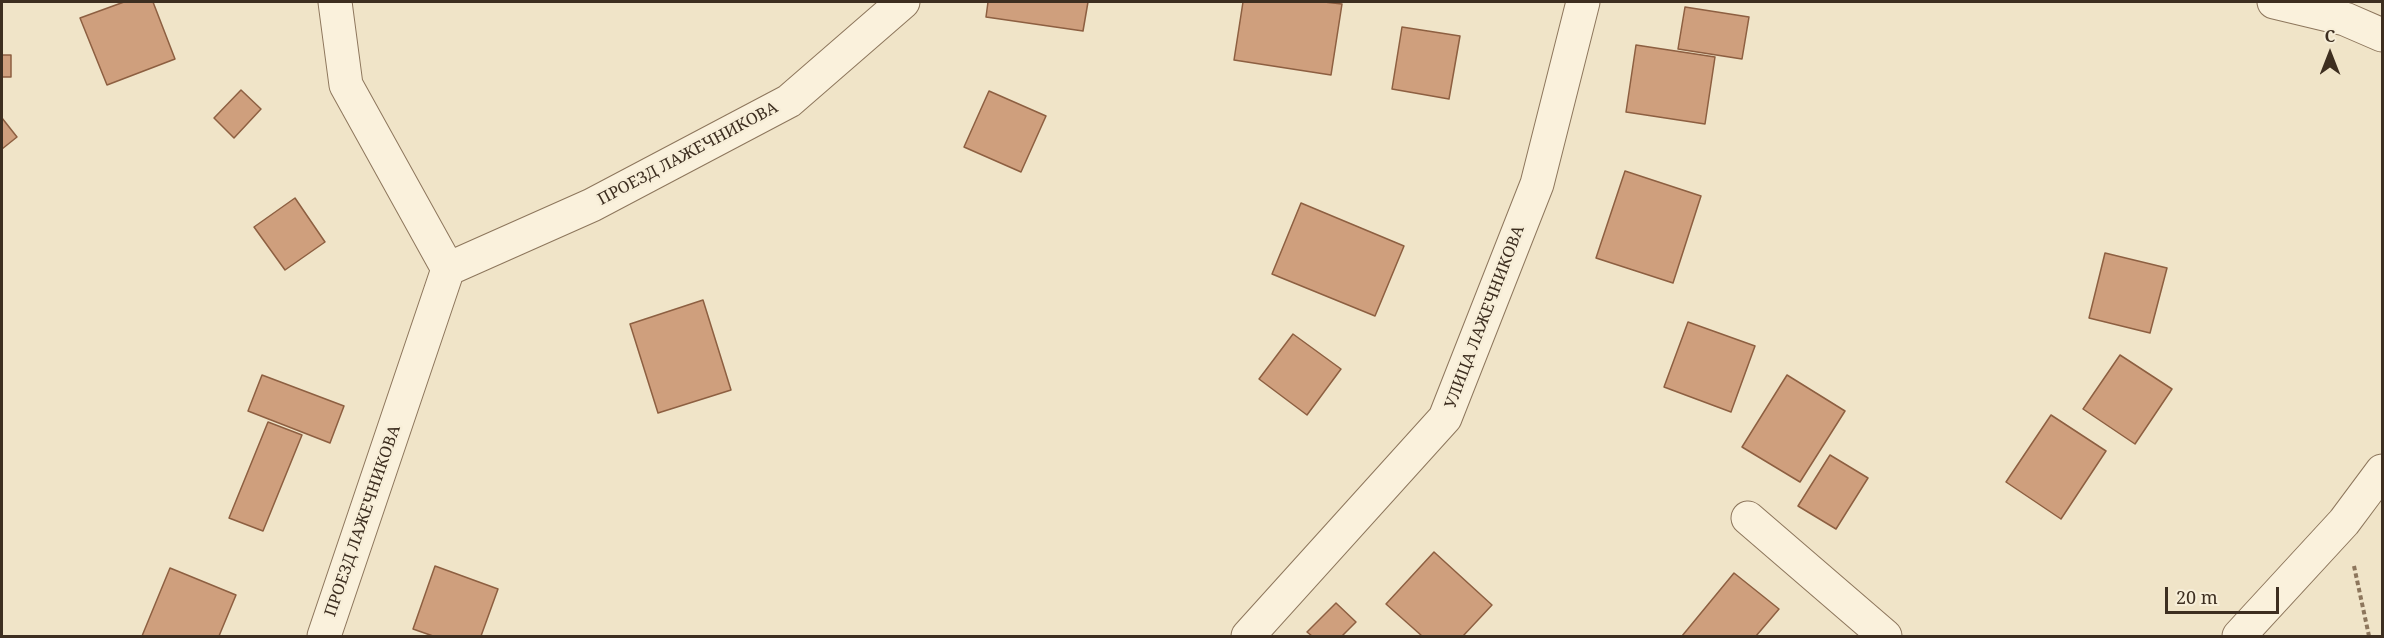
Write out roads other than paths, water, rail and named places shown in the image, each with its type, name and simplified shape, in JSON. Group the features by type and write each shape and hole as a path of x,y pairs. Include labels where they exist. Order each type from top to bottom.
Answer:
{"street":[{"path":"335,2 346,85 448,269"},
{"name":"ПРОЕЗД ЛАЖЕЧНИКОВА","path":"324,636 448,269 592,205 789,101 903,2"},
{"name":"УЛИЦА ЛАЖЕЧНИКОВА","path":"1248,636 1445,418 1537,184 1583,2"},
{"path":"2274,2 2345,19 2382,34"},
{"path":"2240,636 2344,522 2382,471"},
{"path":"1748,518 1885,636"}]}
